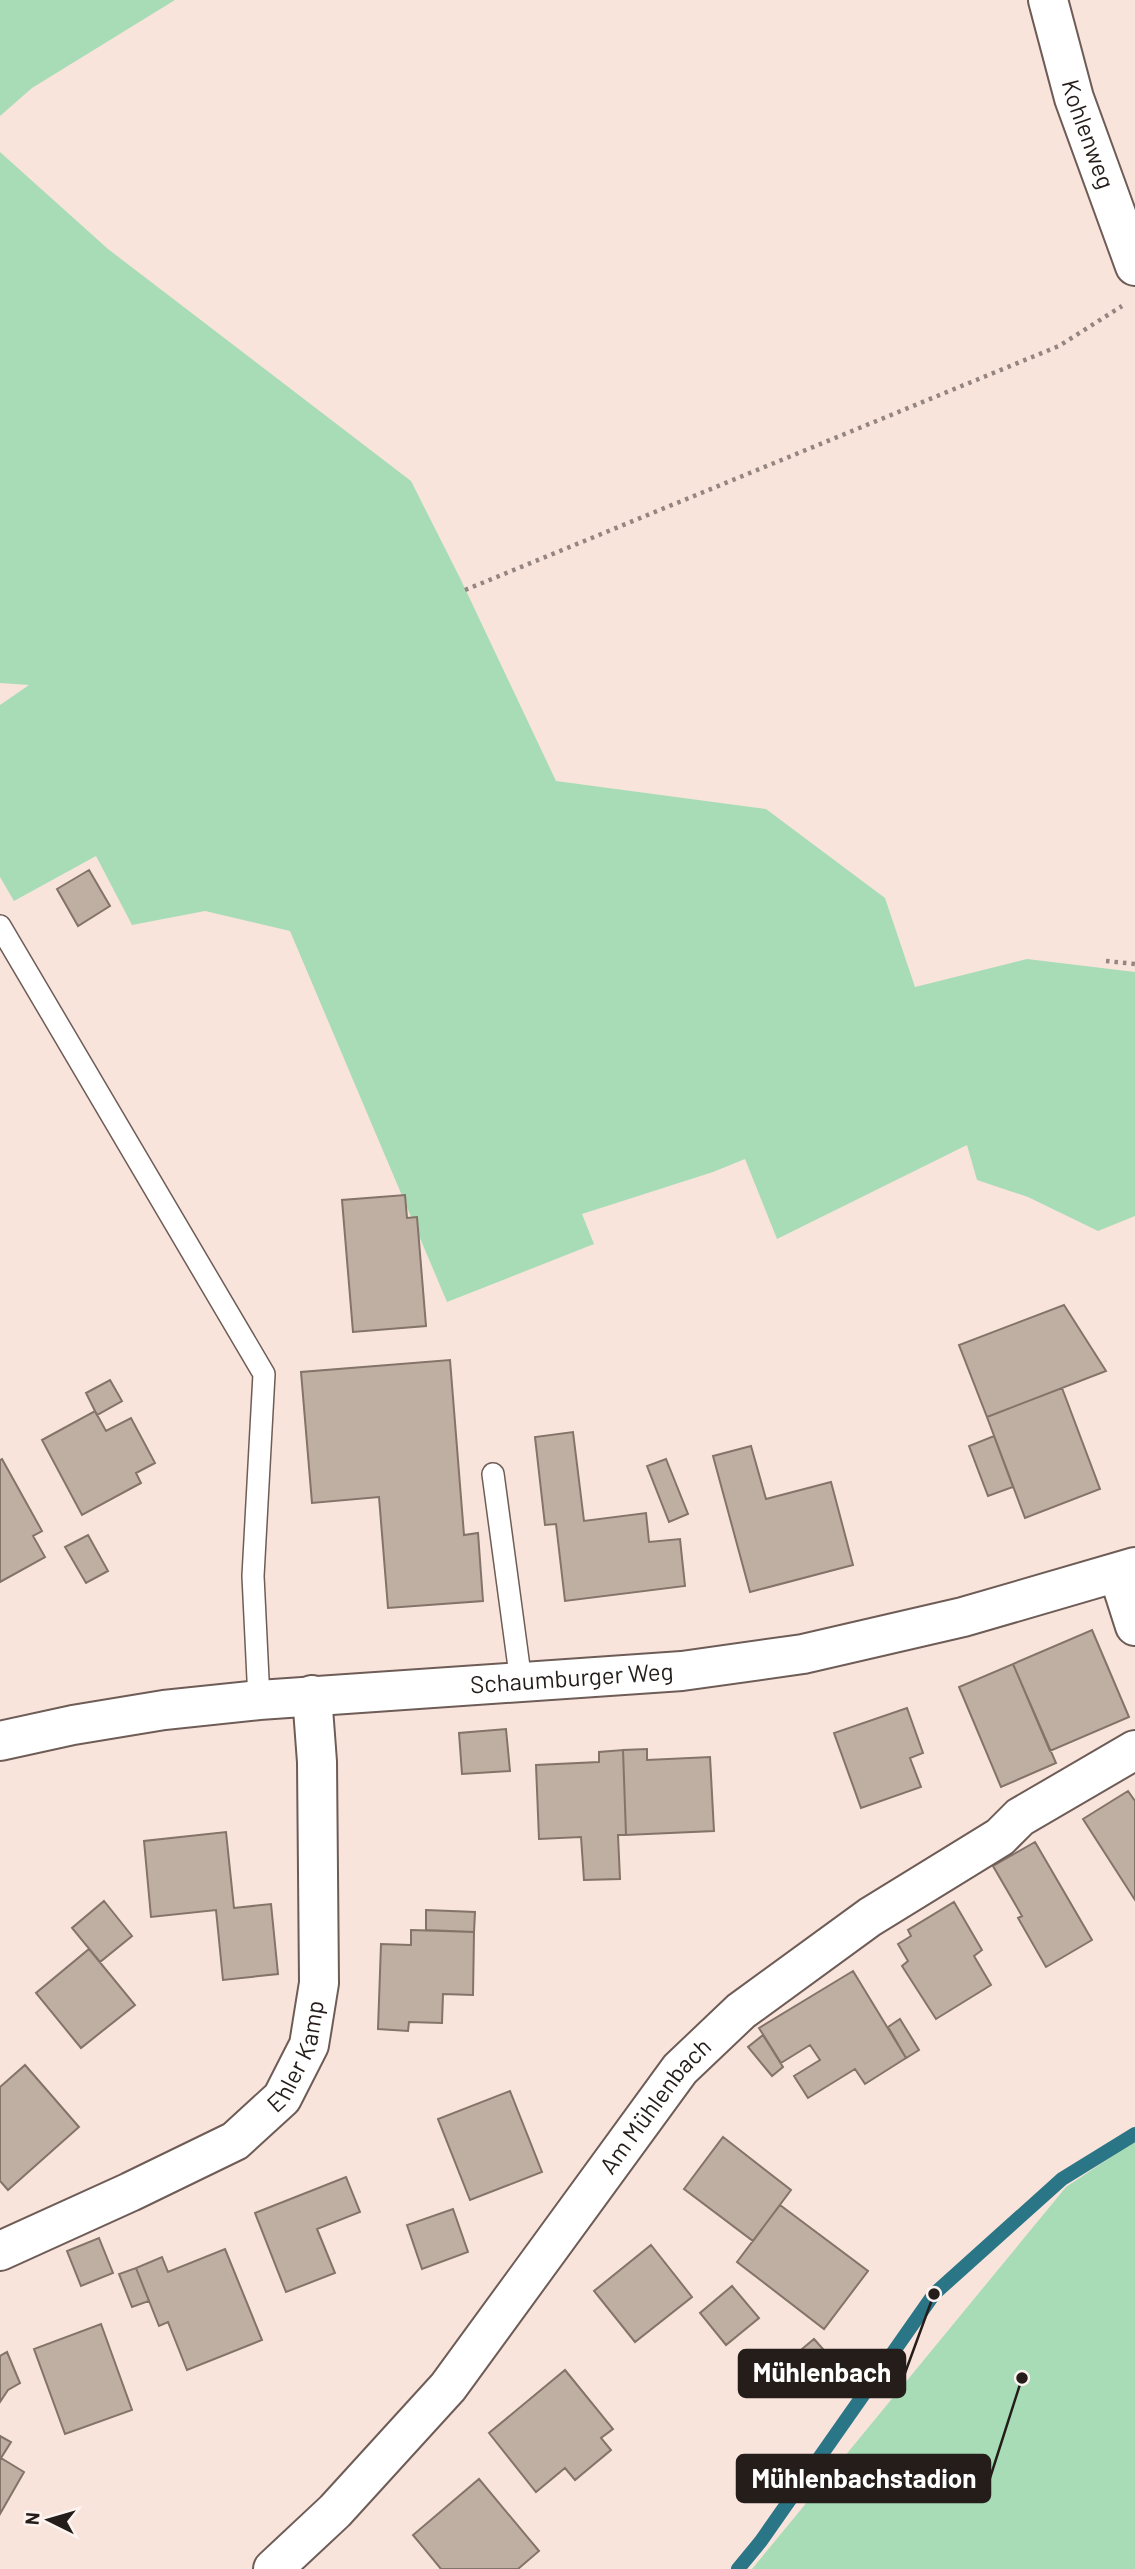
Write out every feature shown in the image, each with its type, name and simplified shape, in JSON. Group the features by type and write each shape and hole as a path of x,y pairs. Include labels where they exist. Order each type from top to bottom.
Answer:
{"street":[{"name":"Kohlenweg","path":"1048,0 1074,98 1135,266"},
{"name":"Schaumburger Weg","path":"0,1741 151,1712 259,1700 682,1671 803,1654 963,1617 1126,1570"},
{"path":"1126,1570 1135,1626"},
{"name":"Ehler Kamp","path":"0,2251 235,2141 282,2098 309,2045 319,1983 317,1762 312,1695"},
{"name":"Am Mühlenbach","path":"274,2569 335,2511 448,2387 680,2069 741,2011 870,1917 1000,1837 1020,1817 1135,1750"}],"lane":[{"path":"0,926 264,1374 253,1576 259,1700"},
{"path":"493,1474 521,1682"}],"path":[{"path":"465,590 1059,346 1124,305"},
{"path":"1107,961 1135,964"}],"green space":[{"path":"0,0 175,0 32,88 0,116"},
{"path":"0,152 108,249 411,481 556,781 766,809 885,898 915,987 1027,959 1135,972 1135,1216 1098,1231 1028,1197 977,1180 967,1145 777,1239 745,1159 582,1214 594,1244 447,1302 290,931 205,911 132,925 96,856 14,901 0,877 0,705 29,685 0,683"},
{"path":"1135,2141 1135,2569 752,2569 1066,2187"}],"building":[{"path":"89,870 110,906 78,926 57,889"},
{"path":"405,1195 407,1218 417,1217 426,1326 353,1332 342,1200"},
{"path":"1064,1305 1106,1371 987,1417 959,1345"},
{"path":"450,1360 464,1535 478,1533 483,1601 388,1608 379,1497 312,1503 301,1372"},
{"path":"110,1380 122,1401 97,1415 86,1393"},
{"path":"1062,1388 1100,1489 1025,1518 987,1417"},
{"path":"95,1411 106,1431 131,1418 155,1463 136,1473 141,1483 82,1515 42,1440"},
{"path":"573,1432 584,1521 646,1513 649,1542 680,1539 685,1586 565,1601 556,1524 545,1525 535,1437"},
{"path":"994,1436 1013,1487 988,1496 969,1446"},
{"path":"751,1446 766,1499 831,1482 853,1565 750,1592 713,1456"},
{"path":"2,1459 42,1531 33,1536 45,1557 0,1582 0,1460"},
{"path":"666,1459 688,1514 669,1522 647,1466"},
{"path":"88,1535 108,1571 86,1583 65,1547"},
{"path":"1092,1630 1129,1717 1050,1751 1013,1664"},
{"path":"1013,1664 1056,1763 1001,1787 959,1687"},
{"path":"907,1708 923,1753 910,1758 921,1787 861,1808 834,1733"},
{"path":"506,1729 510,1771 462,1774 459,1733"},
{"path":"647,1749 647,1760 710,1757 714,1831 626,1835 623,1750"},
{"path":"623,1750 626,1835 618,1835 620,1879 584,1880 581,1837 539,1839 536,1765 599,1762 599,1752"},
{"path":"1128,1791 1135,1801 1135,1900 1083,1819"},
{"path":"226,1832 234,1908 271,1904 278,1974 223,1980 216,1910 151,1917 144,1841"},
{"path":"1035,1842 1092,1940 1046,1967 1018,1918 1022,1916 993,1866"},
{"path":"104,1901 132,1936 100,1962 72,1928"},
{"path":"954,1902 982,1950 974,1956 991,1985 936,2019 902,1966 908,1961 898,1944 911,1936 908,1930"},
{"path":"426,1910 475,1912 474,1932 426,1930"},
{"path":"411,1930 474,1932 473,1995 443,1994 442,2023 409,2022 408,2031 378,2029 381,1944 411,1945"},
{"path":"89,1949 135,2005 81,2048 36,1993"},
{"path":"853,1971 906,2058 865,2084 855,2069 808,2098 794,2076 820,2060 810,2045 781,2063 759,2028"},
{"path":"900,2019 919,2050 906,2058 888,2027"},
{"path":"763,2035 783,2067 772,2076 748,2047"},
{"path":"25,2065 79,2127 8,2190 0,2181 0,2087"},
{"path":"510,2091 542,2172 470,2200 438,2119"},
{"path":"723,2137 791,2190 753,2241 684,2189"},
{"path":"346,2177 360,2212 317,2229 335,2273 286,2292 255,2213"},
{"path":"780,2205 868,2271 824,2329 737,2262"},
{"path":"453,2209 468,2252 422,2269 407,2225"},
{"path":"99,2238 113,2273 81,2286 67,2251"},
{"path":"651,2245 692,2297 635,2342 594,2291"},
{"path":"225,2249 262,2340 187,2370 168,2322 159,2326 136,2268 162,2257 168,2272"},
{"path":"136,2268 149,2301 132,2307 119,2274"},
{"path":"732,2286 759,2318 726,2345 700,2313"},
{"path":"101,2324 132,2410 65,2434 34,2349"},
{"path":"814,2339 847,2376 829,2391 796,2354"},
{"path":"7,2352 20,2383 8,2390 0,2402 0,2356"},
{"path":"565,2370 613,2429 601,2438 611,2450 575,2480 565,2468 536,2492 489,2433"},
{"path":"0,2436 11,2442 1,2458 24,2472 0,2514"},
{"path":"479,2479 539,2551 518,2569 441,2569 413,2535"}],"waterway":[{"path":"738,2569 761,2541 934,2294 1062,2179 1135,2134"}],"place":[{"name":"Mühlenbach","path":"934,2294"},
{"name":"Mühlenbachstadion","path":"1022,2378"}]}
